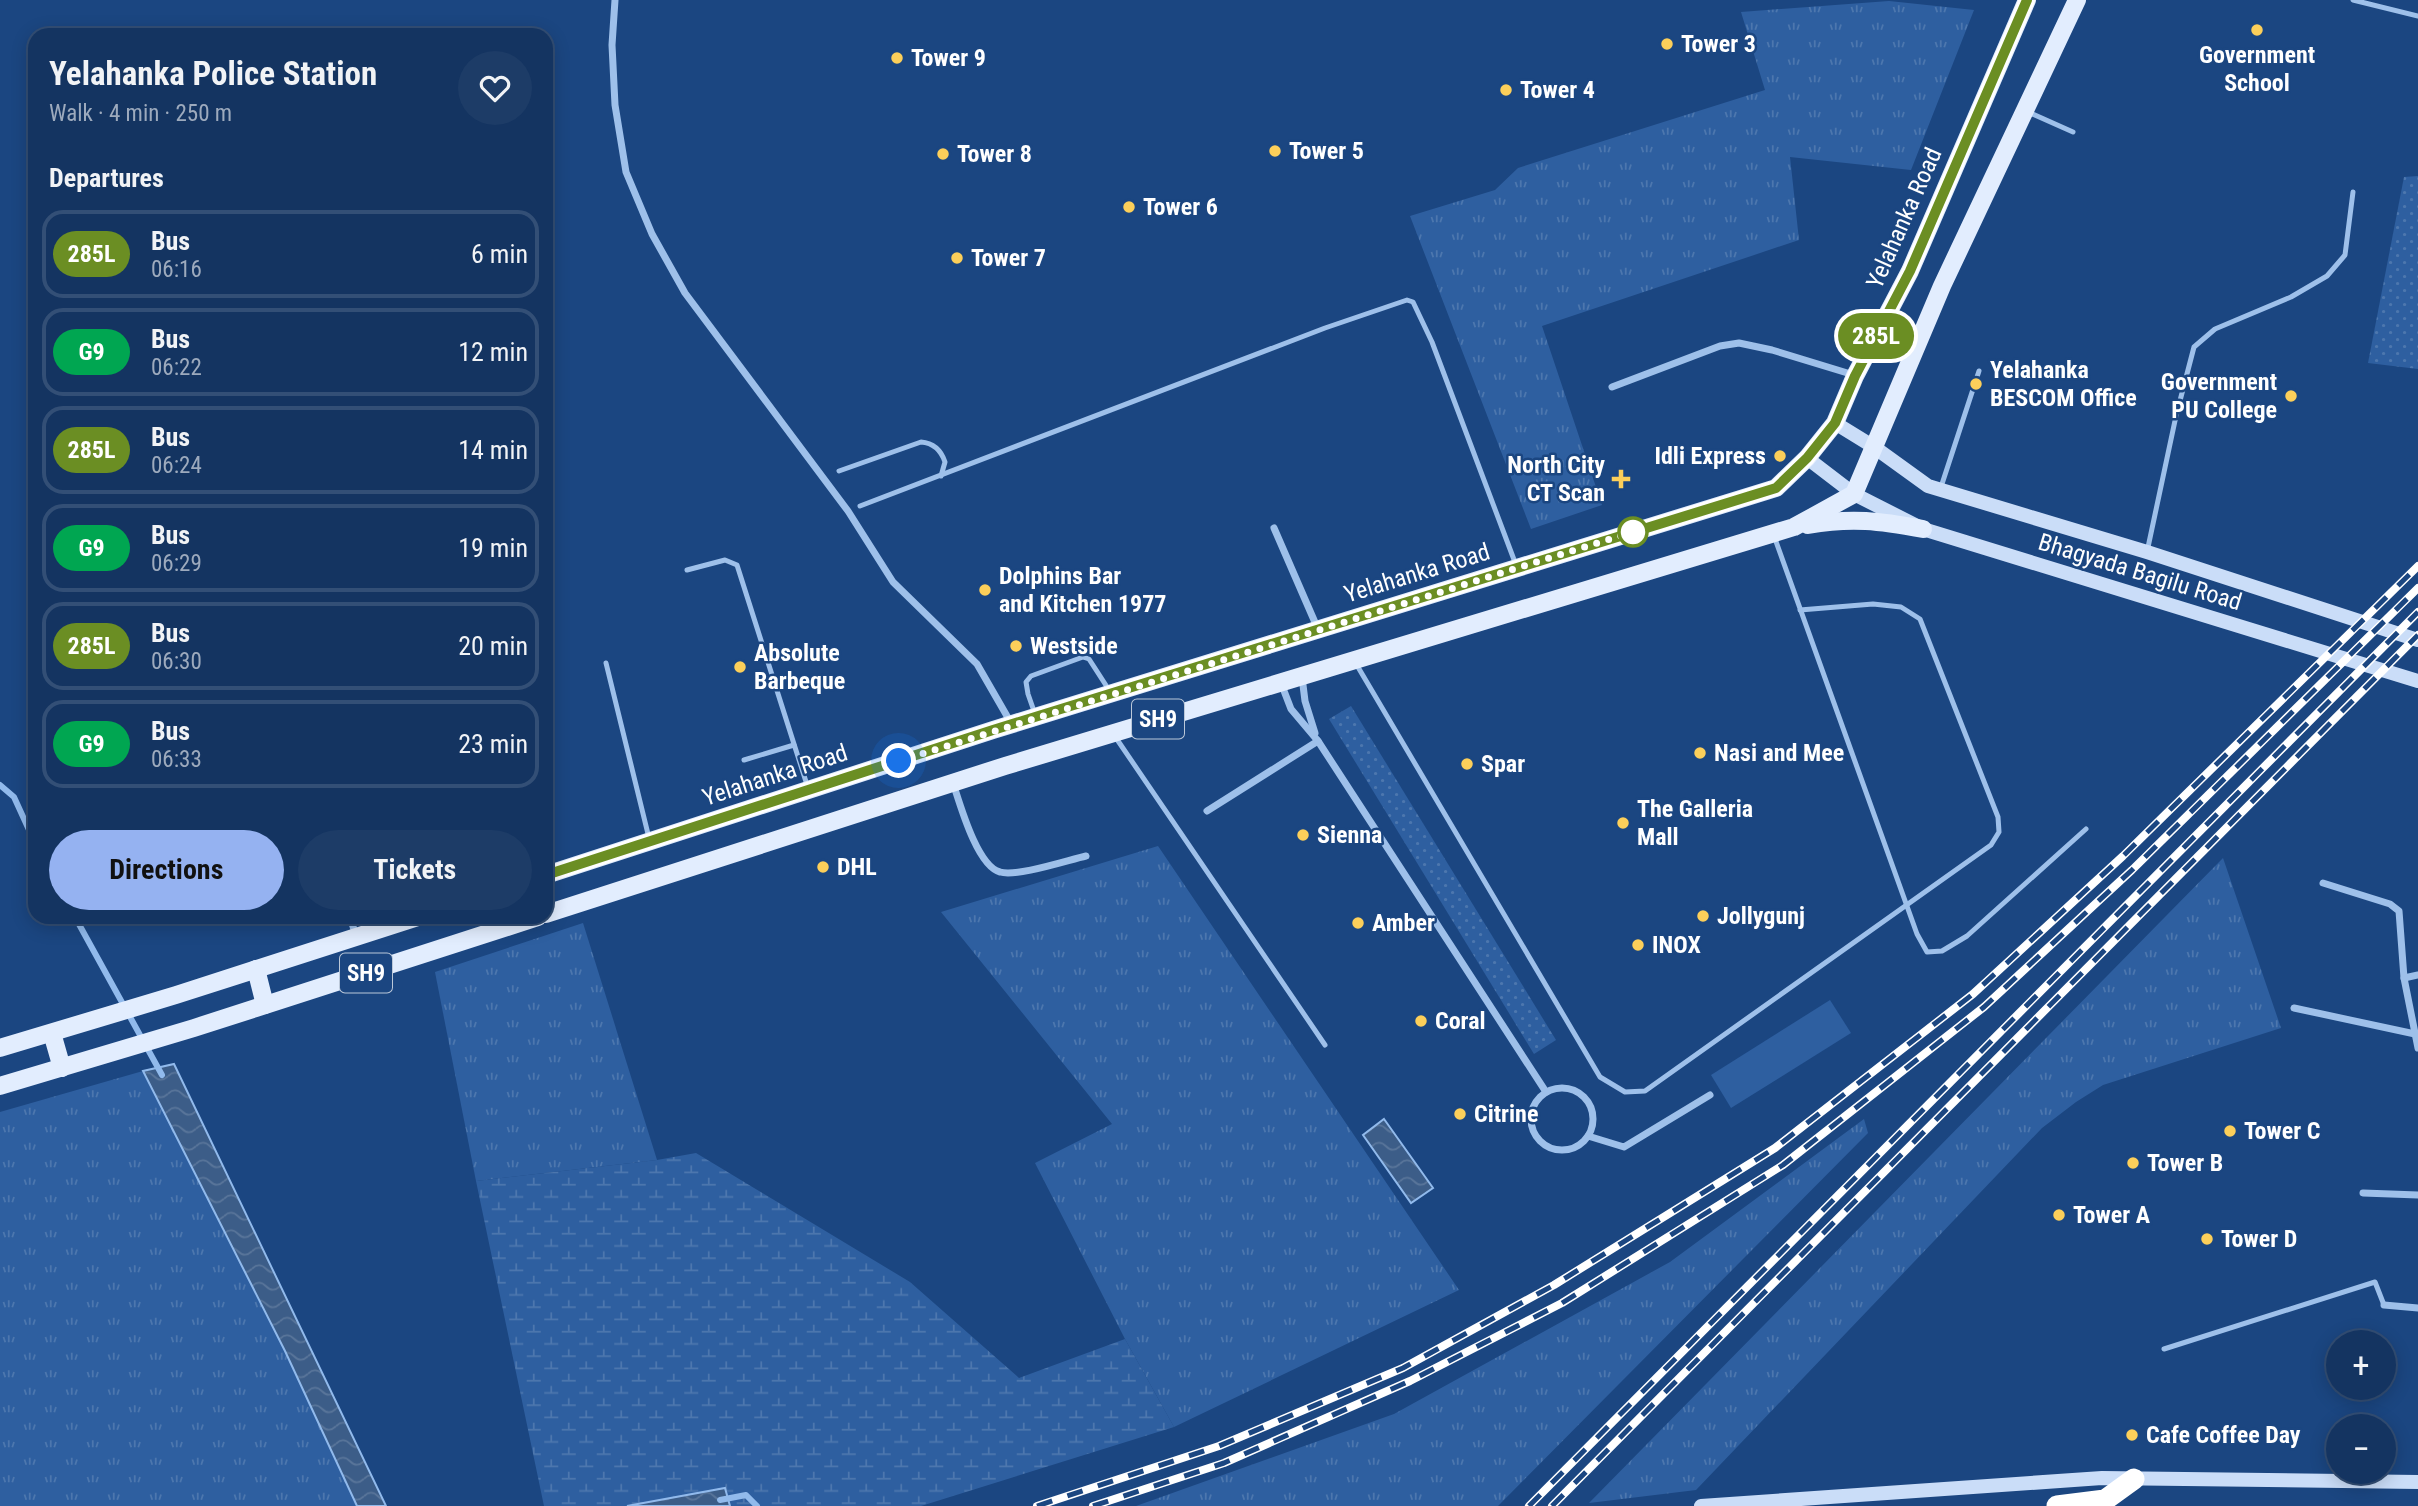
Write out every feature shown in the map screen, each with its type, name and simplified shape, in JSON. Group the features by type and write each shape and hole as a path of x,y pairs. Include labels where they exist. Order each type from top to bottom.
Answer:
{"highway":[{"path":"2057,1506 2105,1500 2134,1479"}],"main road":[{"name":"Yelahanka Road","path":"553,873 1012,724 1776,488 1807,458 1835,423 1855,376 1910,271 2027,0"},
{"path":"1854,494 1942,286 2074,1"},
{"name":"Bhagyada Bagilu Road","path":"1835,423 1928,486 2147,552 2418,640"},
{"name":"Bhagyada Bagilu Road","path":"1807,458 1854,494 1923,529 2418,681"},
{"name":"SH9","path":"553,912 953,782 1794,527 1854,494"},
{"path":"1794,527 1833,520 1872,520 1923,529"},
{"name":"SH9","path":"0,1048 396,924"},
{"name":"SH9","path":"0,1086 265,1006 517,924"},
{"path":"256,969 265,1006"},
{"path":"52,1033 62,1068"},
{"path":"1701,1506 2102,1478 2418,1482"}],"street":[{"path":"615,0 612,45 615,105 626,172 652,234 685,293 848,511 893,582 977,664 1012,724"},
{"path":"1612,387 1720,346 1739,343 1772,350 1855,376"},
{"path":"1274,528 1318,630"},
{"path":"1302,676 1305,701 1318,741"},
{"path":"1281,682 1291,709 1318,741 1546,1092"},
{"path":"1207,811 1318,741"},
{"path":"953,782 986,863 1000,873 1024,871 1086,856"},
{"path":"2323,883 2390,904 2399,911 2404,978 2418,1048"},
{"path":"352,924 356,937"},
{"path":"2404,978 2418,975"},
{"path":"2294,1008 2414,1034"},
{"path":"1566,1088 1584,1097 1593,1116 1588,1136 1573,1148 1553,1149 1544,1144 1533,1127 1531,1117 1538,1099 1546,1092 1566,1088"},
{"path":"1588,1136 1624,1147 1710,1095"},
{"path":"2363,1193 2418,1195"},
{"path":"2384,1305 2418,1308"}],"lane":[{"path":"2353,0 2418,16"},
{"path":"2025,111 2073,132"},
{"path":"2147,552 2176,416 2194,347 2215,329 2291,297 2327,276 2345,255 2353,192"},
{"path":"860,506 1325,328 1407,300 1413,302 1432,342 1517,568"},
{"path":"1940,490 1979,371"},
{"path":"839,471 921,442 930,443 940,451 945,462 941,476"},
{"path":"1773,533 1917,934 1927,952 1942,951 1967,936 2086,829"},
{"path":"687,570 725,559 737,565 809,790"},
{"path":"1354,660 1600,1077 1625,1092 1645,1091 1991,845 1999,832 1998,817 1920,620 1902,607 1873,604 1800,610"},
{"path":"1036,717 1026,682 1031,676 1083,657 1089,659 1111,693"},
{"path":"606,663 650,841"},
{"path":"1112,733 1325,1045"},
{"path":"744,760 794,745"},
{"path":"2164,1349 2375,1282 2384,1305"}],"green space":[{"path":"1889,1 1974,10 1911,170 1790,157 1799,240 1542,326 1602,505 1531,529 1410,216 1495,190 1518,168 1765,90 1741,12"},
{"path":"2418,176 2418,369 2368,363 2404,177"},
{"path":"1351,706 1556,1040 1534,1054 1329,719"},
{"path":"1158,846 1459,1290 1174,1427 1125,1339 1035,1163 1112,1124 941,912"},
{"path":"2223,858 2281,1028 2103,1085 2076,1102 2042,1128 1696,1490 1589,1503"},
{"path":"583,923 657,1160 476,1181 435,972"},
{"path":"1830,1000 1851,1033 1731,1108 1711,1075"},
{"path":"143,1071 285,1351 357,1506 0,1506 0,1112"},
{"path":"1864,1119 1868,1133 1498,1506 1136,1506 1394,1414 1670,1262"},
{"path":"696,1153 910,1282 1019,1378 1125,1339 1174,1427 921,1506 730,1506 725,1488 627,1506 544,1506 476,1181"}],"water":[{"path":"174,1064 386,1506 357,1506 285,1351 143,1071"},
{"path":"1384,1119 1433,1188 1411,1203 1363,1135"},
{"path":"725,1488 730,1506 627,1506"}],"waterway":[{"path":"0,785 14,797 28,828"},
{"path":"79,924 162,1075"},
{"path":"720,1500 746,1495 757,1506"}],"railway":[{"path":"1037,1506 1219,1446 1403,1368 1554,1285 1775,1148 1973,994 2123,856 2418,566"},
{"path":"1093,1506 1224,1463 1410,1381 1562,1303 1783,1165 1984,1007 2132,870 2418,588"},
{"path":"1529,1506 2418,612"},
{"path":"1552,1506 2418,635"}],"bus line":[{"name":"285L","path":"553,873 993,730 1776,488 1807,458 1835,423 1855,376 1910,271 2027,0"}],"place":[{"name":"Government School","path":"2257,30"},
{"name":"Tower 3","path":"1667,44"},
{"name":"Tower 9","path":"897,58"},
{"name":"Tower 4","path":"1506,90"},
{"name":"Tower 5","path":"1275,151"},
{"name":"Tower 8","path":"943,154"},
{"name":"Tower 6","path":"1129,207"},
{"name":"Tower 7","path":"957,258"},
{"name":"Yelahanka BESCOM Office","path":"1976,384"},
{"name":"Government PU College","path":"2291,396"},
{"name":"Idli Express","path":"1780,456"},
{"name":"North City CT Scan","path":"1621,479"},
{"name":"Dolphins Bar and Kitchen 1977","path":"985,590"},
{"name":"Westside","path":"1016,646"},
{"name":"Absolute Barbeque","path":"740,667"},
{"name":"Nasi and Mee","path":"1700,753"},
{"name":"Spar","path":"1467,764"},
{"name":"The Galleria Mall","path":"1623,823"},
{"name":"Sienna","path":"1303,835"},
{"name":"DHL","path":"823,867"},
{"name":"Jollygunj","path":"1703,916"},
{"name":"Amber","path":"1358,923"},
{"name":"INOX","path":"1638,945"},
{"name":"Coral","path":"1421,1021"},
{"name":"Citrine","path":"1460,1114"},
{"name":"Tower C","path":"2230,1131"},
{"name":"Tower B","path":"2133,1163"},
{"name":"Tower A","path":"2059,1215"},
{"name":"Tower D","path":"2207,1239"},
{"name":"Cafe Coffee Day","path":"2132,1435"}],"route":[{"path":"899,761 1633,532"}]}
